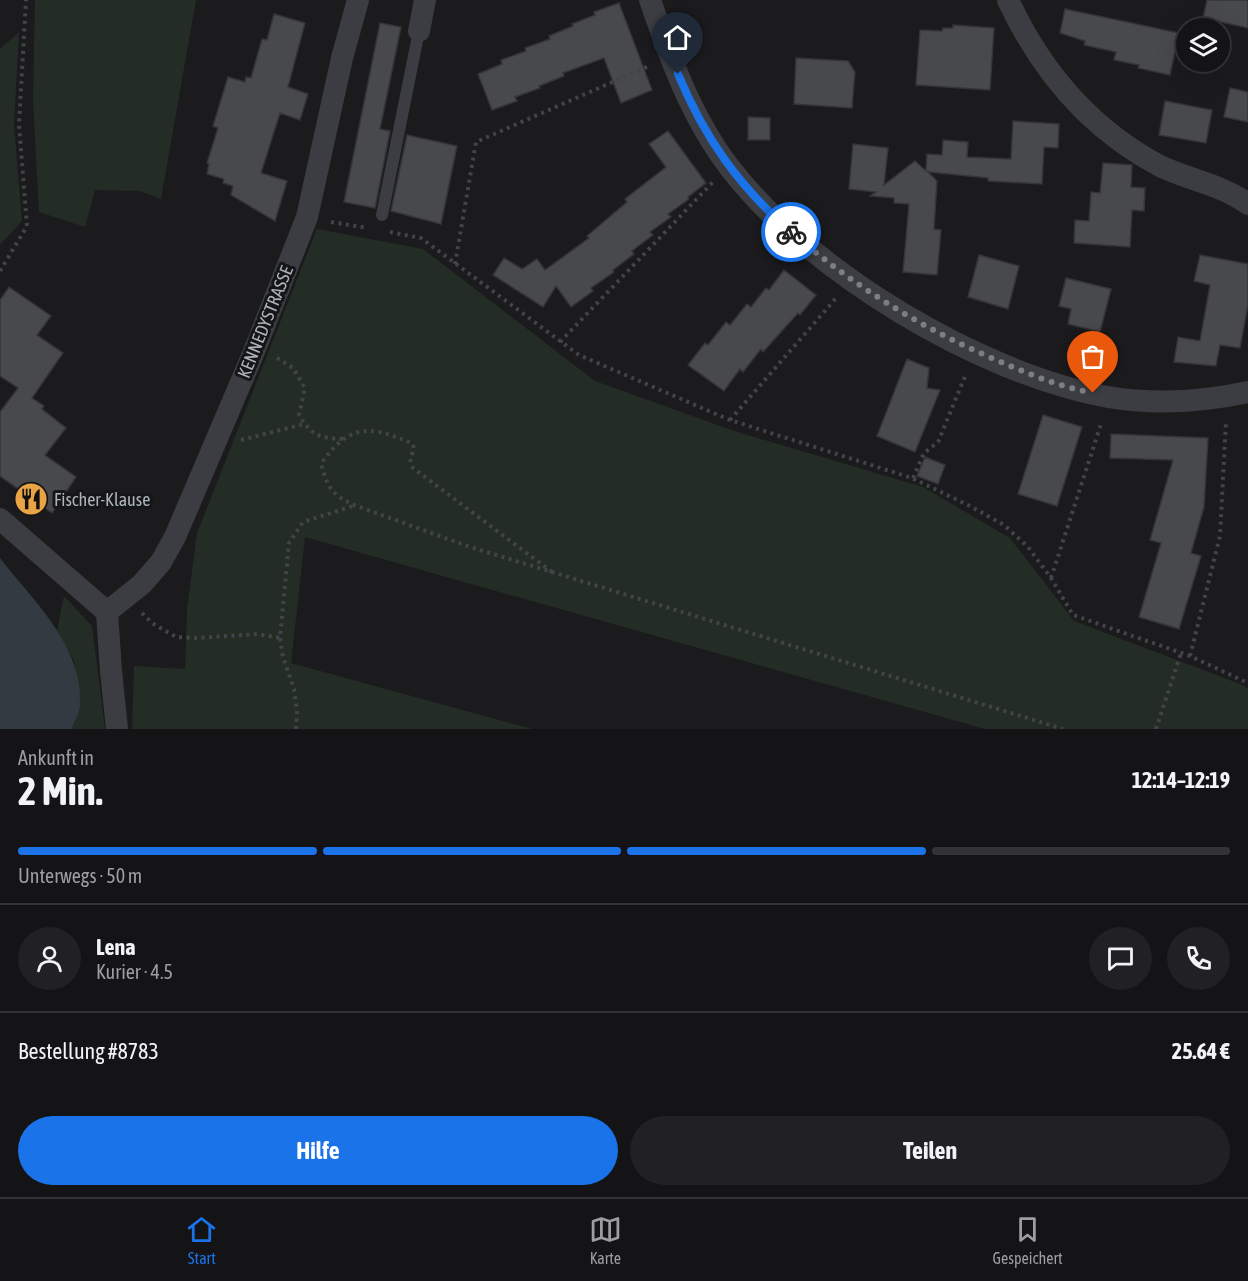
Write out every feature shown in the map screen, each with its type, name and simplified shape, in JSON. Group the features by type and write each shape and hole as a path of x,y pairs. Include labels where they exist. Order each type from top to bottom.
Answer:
{"street":[{"name":"KENNEDYSTRASSE","path":"107,612 142,584 161,562 175,537 256,346 307,218 342,58 358,0"},
{"path":"419,31 425,0"},
{"path":"650,0 671,56 701,124 728,166 766,210 851,280 904,315 975,351 1076,390 1109,397 1169,402 1238,394"},
{"path":"1008,0 1026,37 1056,81 1093,120 1115,138 1161,166 1244,199"},
{"path":"0,519 107,612 117,729"}],"lane":[{"path":"382,215 419,31"}],"path":[{"path":"0,271 27,226 19,124 26,0"},
{"path":"455,264 476,142 671,56"},
{"path":"560,342 728,166"},
{"path":"307,218 421,238 579,355 730,420 912,478 1004,525 1028,547 1052,578 1074,615 1190,656 1248,683"},
{"path":"730,420 851,280"},
{"path":"256,346 292,368 304,388 299,415 308,430 323,438 345,439"},
{"path":"912,478 924,453 938,442 975,351"},
{"path":"1190,656 1220,536 1238,394"},
{"path":"1052,578 1109,397"},
{"path":"216,440 248,439 304,424"},
{"path":"552,572 413,468 410,459 414,449 412,444 383,431 364,430 345,439 330,451 321,464 326,482 336,496 354,505 470,547 1063,729"},
{"path":"297,729 294,689 282,657 280,638 289,543 303,522 354,505"},
{"path":"126,597 152,623 176,637 198,638 257,634 280,638"},
{"path":"1156,729 1180,653"}],"shaded area":[{"path":"35,0 196,0 161,199 140,191 95,190 85,227 39,212 33,101"},
{"path":"19,32 14,125 22,221 0,245 0,49"},
{"path":"317,229 423,249 595,381 734,431 923,487 1010,538 1074,621 1248,689 1248,729 985,729 305,537 291,663 532,729 132,729 134,666 185,669 187,609 197,533"},
{"path":"0,558 54,626 74,664 79,685 80,707 72,729 0,729"},
{"path":"64,596 92,626 105,729 72,729 80,709 74,661 57,631"}],"building":[{"path":"1207,0 1248,0 1248,28 1230,24 1230,18 1203,18"},
{"path":"619,3 652,90 621,103 604,58 563,73 564,76 539,86 540,88 515,97 517,101 492,110 478,74 502,64 501,60 526,51 525,48 550,39 549,36 573,26 572,24 595,15 594,12"},
{"path":"1065,9 1176,32 1176,47 1170,75 1114,60 1116,52 1084,45 1085,41 1060,33"},
{"path":"274,14 305,23 288,87 308,94 300,120 280,113 261,173 287,181 275,221 231,195 233,186 223,183 224,179 207,174 209,164 207,163 218,128 213,126 228,77 245,82 246,77 251,78 262,39 267,40"},
{"path":"380,23 401,27 380,129 390,131 375,208 344,202"},
{"path":"953,25 994,28 990,90 916,85 920,30 942,31 943,28 953,28"},
{"path":"796,58 848,61 855,72 852,108 794,104"},
{"path":"1230,88 1248,92 1248,122 1224,117"},
{"path":"1165,101 1212,110 1206,143 1159,135"},
{"path":"748,117 770,118 770,140 748,140"},
{"path":"1013,121 1059,124 1058,148 1044,147 1042,184 988,181 988,178 928,172 937,181 934,229 941,230 937,275 903,272 909,204 894,203 894,198 870,196 876,192 849,189 853,144 888,148 884,185 915,161 926,171 927,154 942,155 943,140 968,142 967,157 1011,159"},
{"path":"668,131 706,183 668,214 671,217 650,232 653,235 632,251 634,254 613,270 614,272 591,288 593,291 571,307 556,286 543,307 493,275 504,258 522,269 537,259 545,270 589,238 587,236 627,202 625,199 666,167 649,144"},
{"path":"407,135 457,146 441,224 391,211"},
{"path":"1103,163 1132,165 1131,187 1145,188 1144,211 1132,210 1130,247 1074,243 1075,220 1089,221 1091,192 1100,193"},
{"path":"979,255 1019,266 1008,309 968,297"},
{"path":"1200,255 1248,264 1248,305 1240,348 1220,345 1216,366 1174,362 1178,337 1200,341 1210,285 1194,281"},
{"path":"784,270 816,295 800,315 798,313 763,352 761,349 743,372 740,369 724,391 688,365 705,343 708,345 726,322 730,325 747,304 751,307 766,288 769,290"},
{"path":"1066,278 1111,289 1100,332 1068,324 1071,309 1059,306"},
{"path":"9,287 51,316 37,335 63,353 32,398 44,406 42,409 66,428 45,455 76,477 52,513 0,476 0,412 18,388 0,376 0,300"},
{"path":"907,359 929,368 927,388 940,390 915,452 877,436"},
{"path":"1043,415 1082,427 1057,506 1018,494"},
{"path":"1111,434 1208,438 1204,507 1191,553 1201,556 1179,629 1139,617 1161,543 1150,540 1173,460 1110,458"},
{"path":"925,457 945,465 938,484 917,476"}],"way so far":[{"path":"791,232 851,280 904,315 937,333 1041,378 1076,390 1093,393"}],"place":[{"name":"Fischer-Klause","path":"31,499"}],"route":[{"path":"678,74 701,124 728,166 766,210 791,232"}]}
